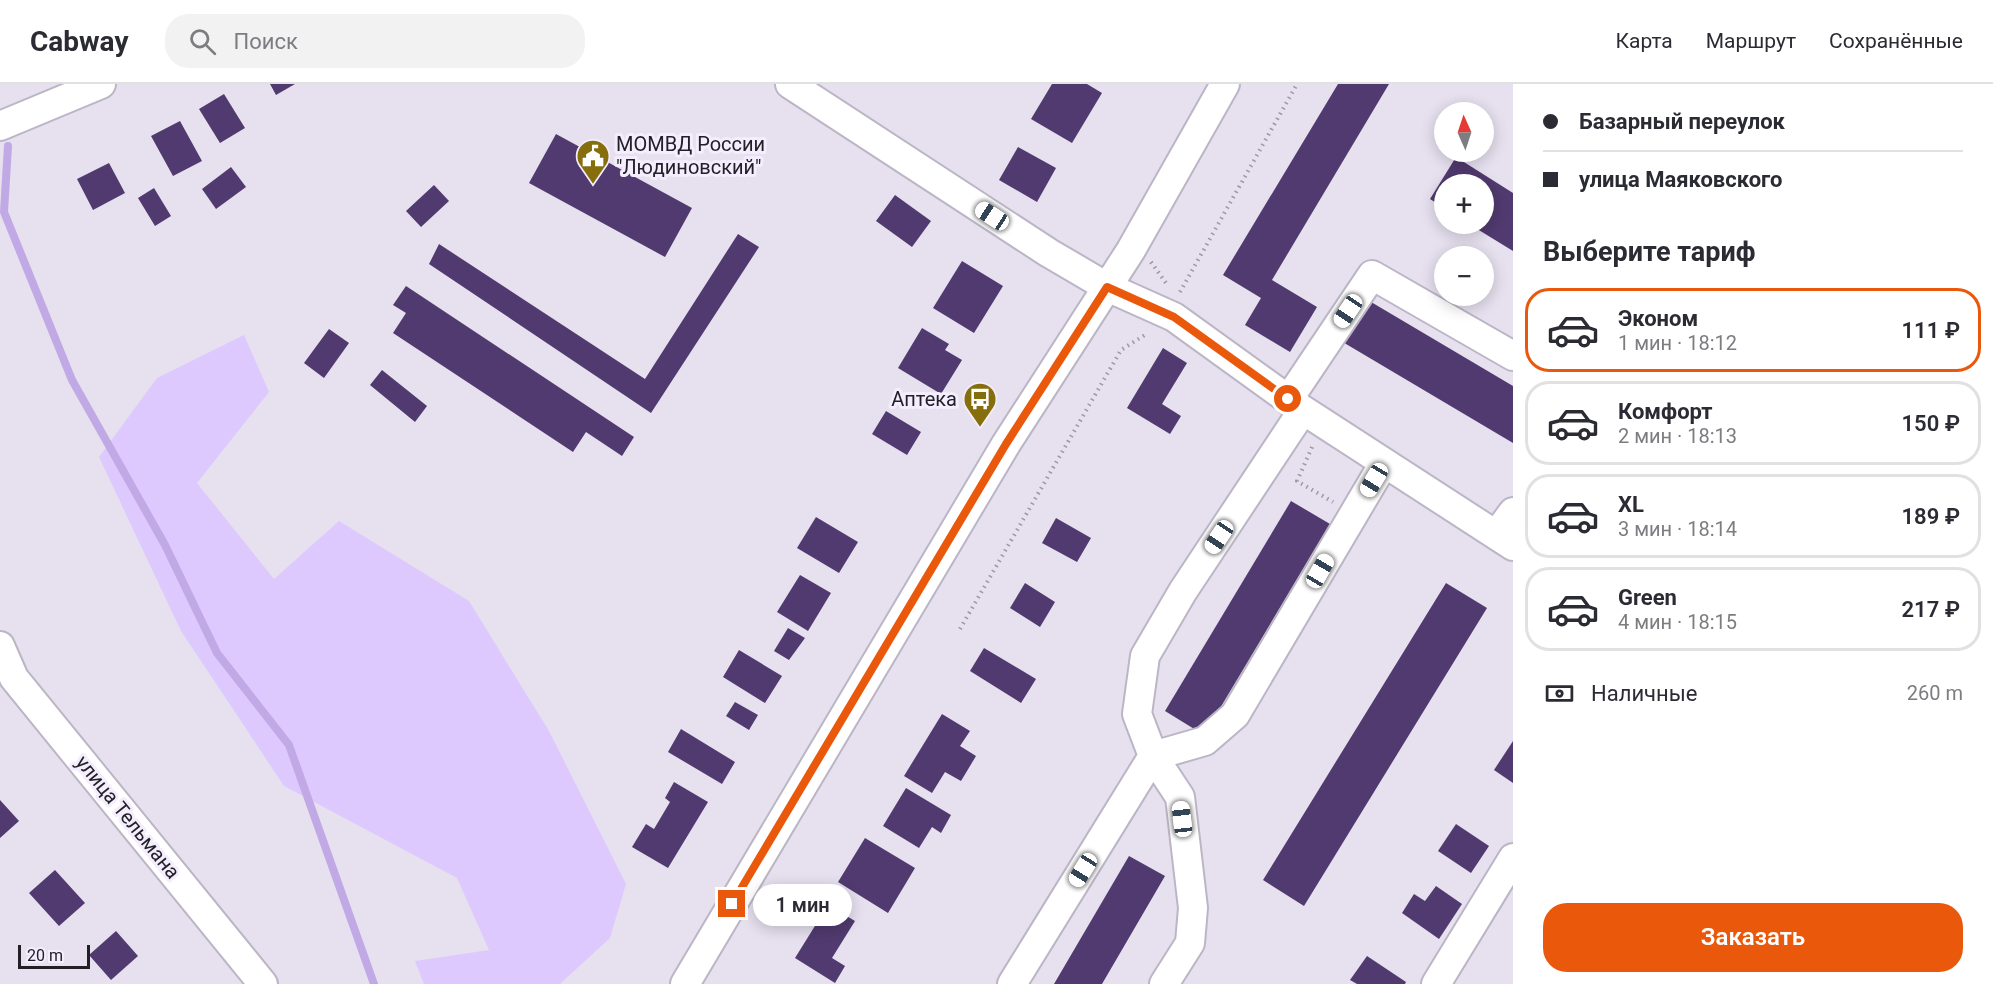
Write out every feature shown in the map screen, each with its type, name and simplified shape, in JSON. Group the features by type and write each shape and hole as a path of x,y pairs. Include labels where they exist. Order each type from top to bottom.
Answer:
{"street":[{"path":"0,126 101,84"},
{"path":"685,984 1006,444 1131,250 1225,84"},
{"path":"800,87 1049,254 1107,287 1175,308 1296,405 1505,541 1513,512"},
{"path":"1164,984 1190,943 1193,908 1180,797 1153,756 1137,714 1145,656 1372,275 1513,356"},
{"path":"1012,984 1153,756 1205,741 1236,715 1384,463"},
{"name":"улица Тельмана","path":"0,646 14,678 263,984"},
{"path":"1436,984 1513,858"}],"path":[{"path":"960,628 1121,350 1175,308 1297,84"},
{"path":"1151,261 1175,308"},
{"path":"1311,448 1297,481 1354,514"}],"shaded area":[{"path":"244,335 269,392 197,483 274,579 339,521 469,601 549,731 626,884 610,938 560,984 424,984 415,961 489,950 457,878 284,786 181,631 99,457 157,378"}],"building":[{"path":"270,84 295,84 276,95"},
{"path":"1052,84 1087,84 1102,93 1072,143 1031,119"},
{"path":"1338,84 1389,84 1272,280 1317,307 1290,352 1245,325 1261,298 1223,275"},
{"path":"224,94 245,128 220,143 199,109"},
{"path":"180,121 202,161 173,176 151,136"},
{"path":"556,134 692,208 665,257 529,183"},
{"path":"1018,147 1056,168 1037,202 999,180"},
{"path":"1453,162 1464,162 1483,174 1445,174"},
{"path":"109,163 125,193 93,210 77,179"},
{"path":"231,167 246,187 216,209 202,189"},
{"path":"1494,181 1513,193 1513,251 1485,234 1494,234"},
{"path":"434,185 449,201 421,227 406,211"},
{"path":"154,188 171,216 155,226 138,198"},
{"path":"895,195 931,221 912,247 876,221"},
{"path":"738,234 759,247 651,413 429,264 439,244 645,379"},
{"path":"962,261 1003,286 974,333 933,308"},
{"path":"406,286 634,437 622,456 586,432 573,452 393,333 406,313 393,305"},
{"path":"1366,299 1513,386 1513,443 1341,341"},
{"path":"922,328 949,344 945,350 962,360 941,394 898,368"},
{"path":"329,329 349,343 324,378 304,363"},
{"path":"1163,348 1187,363 1162,404 1181,416 1170,434 1127,408"},
{"path":"382,370 427,406 415,422 370,385"},
{"path":"886,411 921,432 907,455 872,434"},
{"path":"1291,501 1330,524 1204,735 1165,711"},
{"path":"816,517 858,542 839,573 797,548"},
{"path":"1056,518 1091,538 1077,562 1042,543"},
{"path":"800,575 831,593 808,631 777,612"},
{"path":"1025,583 1055,602 1040,627 1010,608"},
{"path":"1446,583 1487,608 1304,906 1263,880"},
{"path":"788,628 805,638 789,660 774,651"},
{"path":"984,648 1036,679 1021,703 970,671"},
{"path":"739,650 782,676 765,703 723,677"},
{"path":"735,702 758,715 749,730 726,716"},
{"path":"942,714 970,731 960,746 976,756 961,781 945,772 932,793 904,776"},
{"path":"681,729 735,762 722,784 668,752"},
{"path":"1513,741 1513,783 1494,770"},
{"path":"674,782 708,802 668,868 632,847 646,824 654,829 670,802 665,798"},
{"path":"906,788 951,815 941,833 932,827 919,848 883,826"},
{"path":"0,800 19,821 0,838"},
{"path":"1456,824 1489,846 1471,873 1438,851"},
{"path":"865,838 915,868 888,913 838,882"},
{"path":"1129,856 1165,876 1102,984 1054,984"},
{"path":"55,870 85,903 59,926 29,893"},
{"path":"1436,886 1462,904 1439,939 1402,913 1414,894 1425,901"},
{"path":"828,905 855,921 832,958 845,966 835,983 795,958"},
{"path":"116,931 138,956 111,980 89,955"},
{"path":"1367,956 1406,982 1405,984 1357,984 1350,980"}],"waterway":[{"path":"8,146 4,212 72,380 165,545 217,653 289,745 374,984"}],"place":[{"name":"МОМВД России \"Людиновский\"","path":"593,185"},
{"name":"Аптека","path":"980,428"}],"route":[{"path":"732,904 1006,444 1107,287 1174,317 1288,399"}]}
